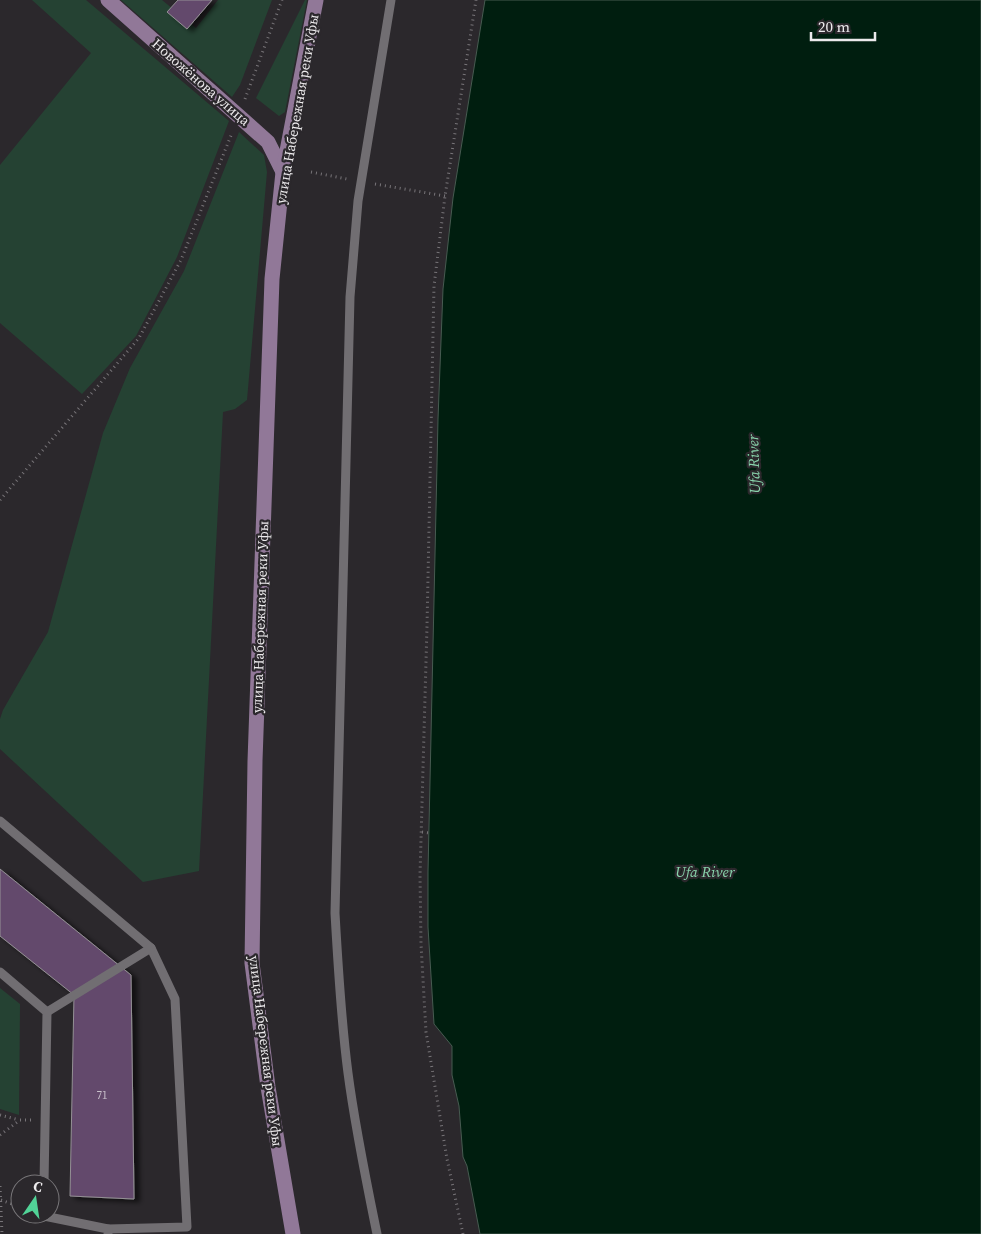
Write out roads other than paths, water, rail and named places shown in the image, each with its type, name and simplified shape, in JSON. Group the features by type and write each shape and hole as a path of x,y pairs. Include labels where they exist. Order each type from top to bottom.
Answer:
{"street":[{"name":"Новожёнова улица","path":"108,0 268,142 283,172"},
{"name":"улица Набережная реки Уфы","path":"293,1234 268,1087 252,964 255,761 272,279 283,172 316,0"}],"lane":[{"path":"377,1234 357,1135 348,1073 340,1005 335,913 350,297 358,201 391,0"},
{"path":"0,821 151,948 174,999 187,1227 108,1232 60,1220"},
{"path":"48,1012 151,948"},
{"path":"0,972 48,1012"},
{"path":"44,1174 48,1012"}],"water":[{"name":"Ufa River","path":"485,0 981,0 981,1234 480,1234 467,1166 463,1157 459,1106 452,1075 452,1046 434,1024 428,927 428,872 438,419 443,289 453,198"}]}
